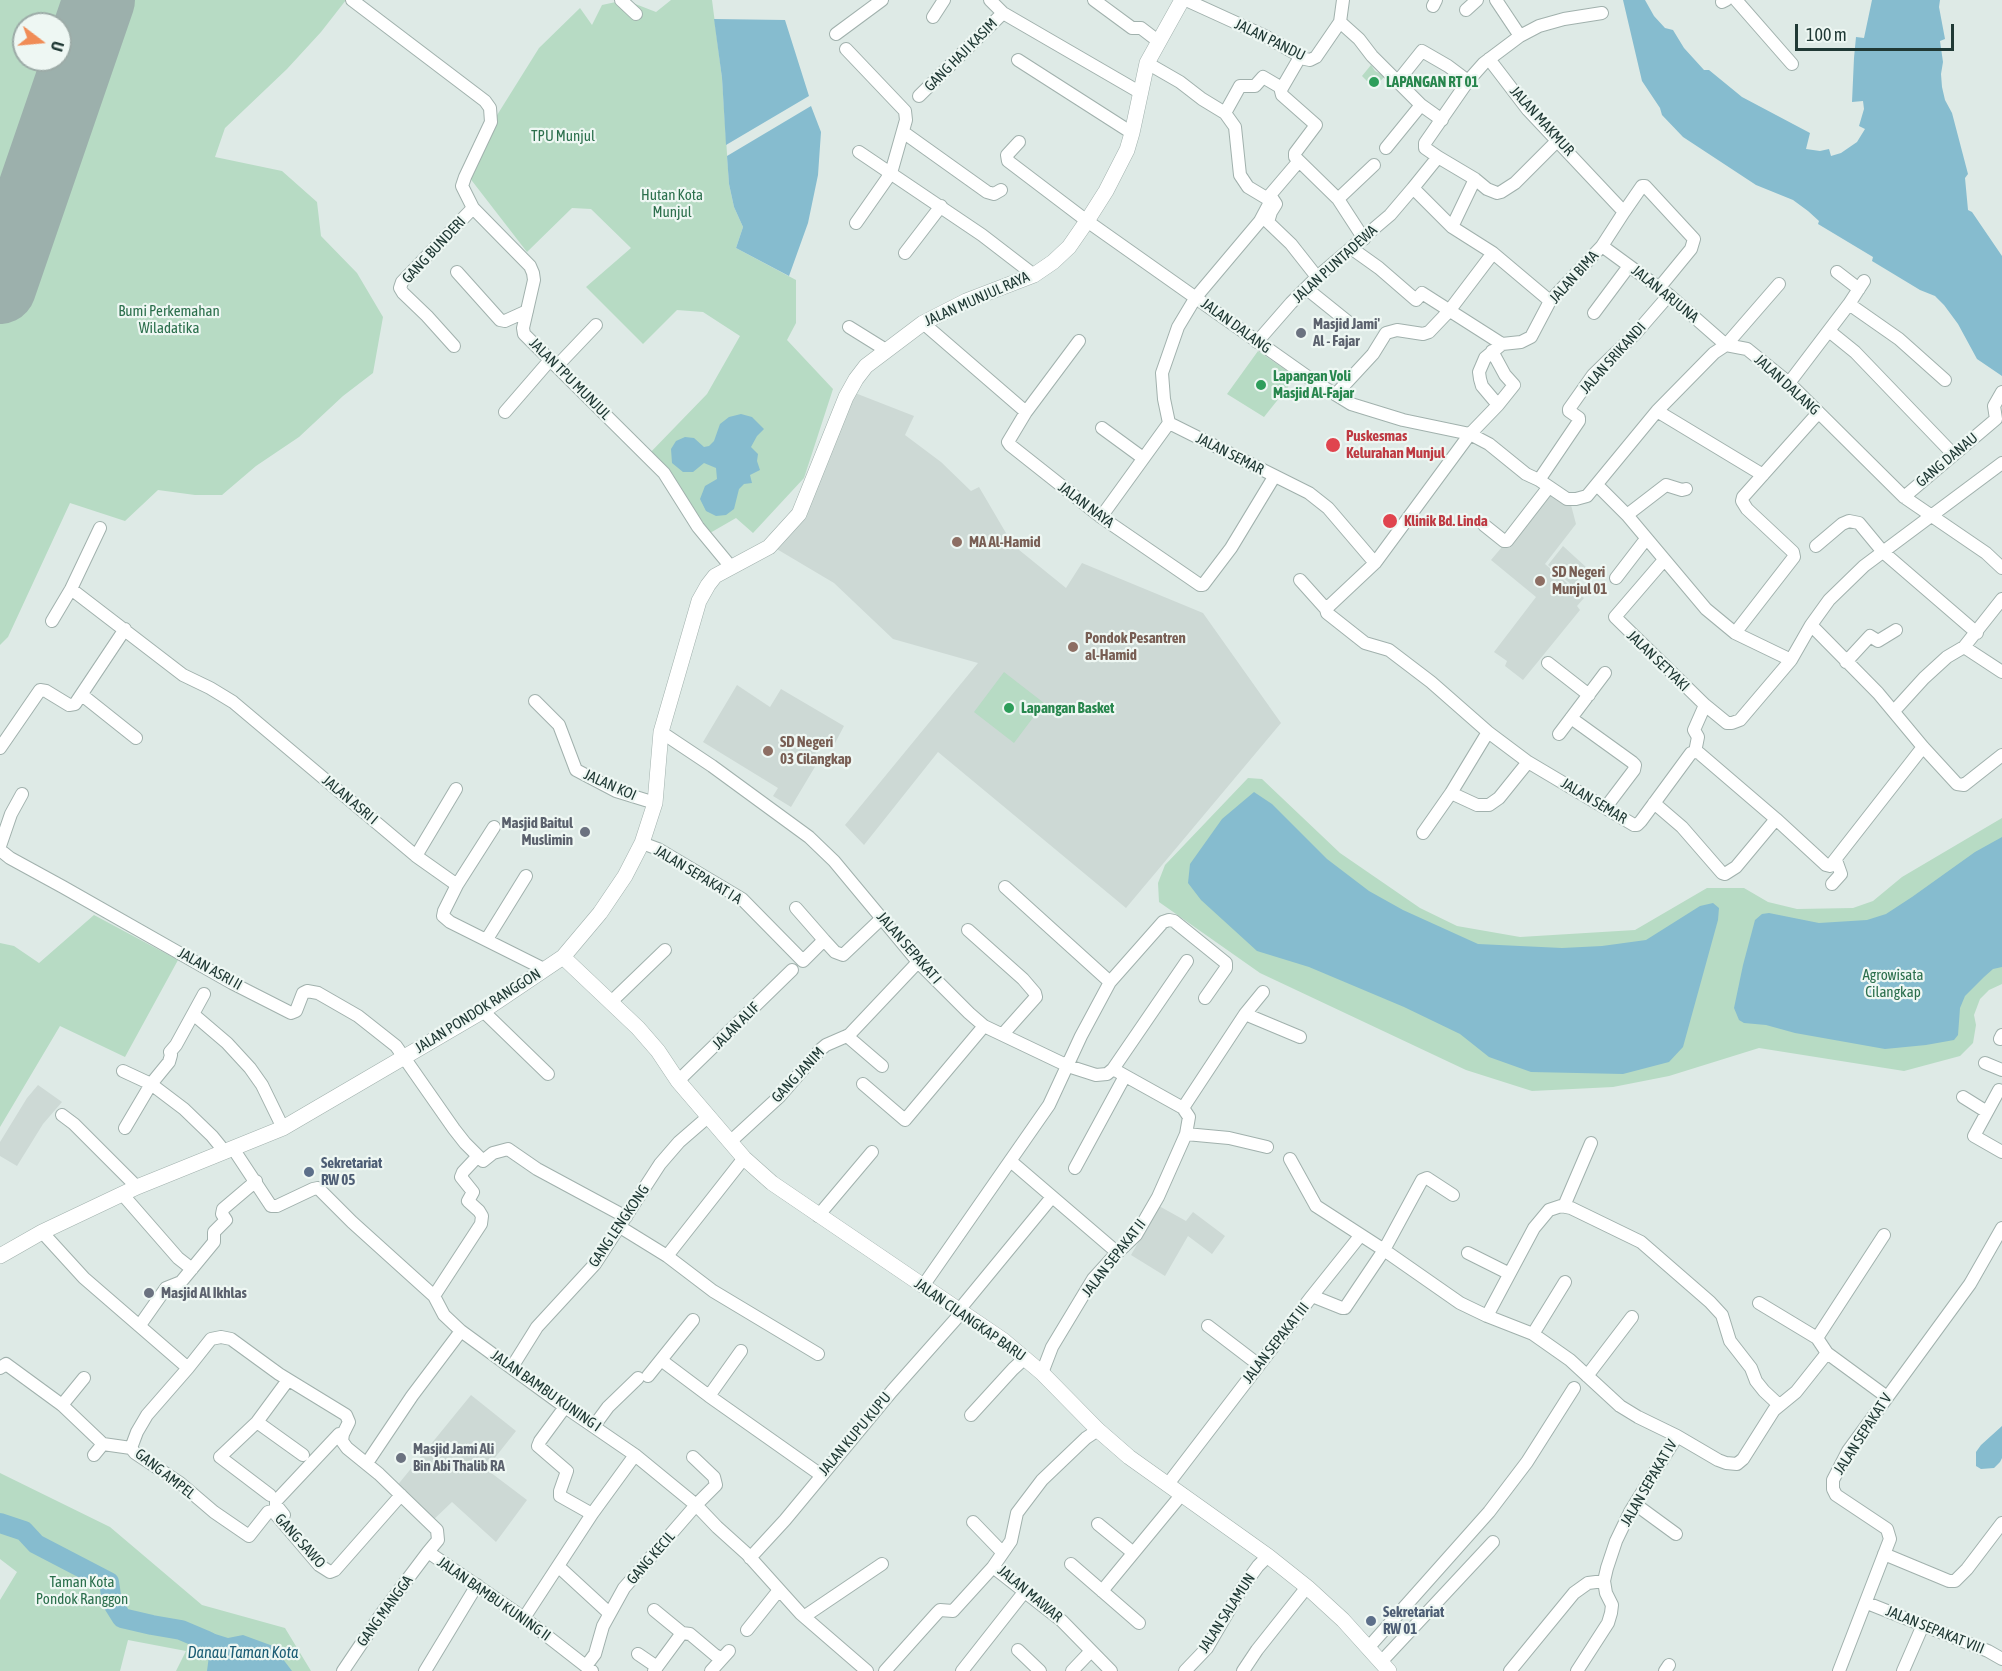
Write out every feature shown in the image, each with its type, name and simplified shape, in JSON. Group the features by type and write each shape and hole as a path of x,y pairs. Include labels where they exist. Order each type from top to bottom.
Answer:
{"street":[{"name":"JALAN TPU MUNJUL","path":"352,0 477,94 490,108 491,122 462,186 474,208 530,266 534,280 524,333 664,473 698,527 731,567"},
{"path":"621,0 636,14"},
{"path":"933,17 944,0"},
{"path":"990,0 1003,13 1141,93"},
{"path":"1094,0 1132,28 1141,28 1158,41"},
{"name":"JALAN MUNJUL RAYA","path":"731,567 769,546 799,514 856,379 867,366 923,323 966,301 1034,275 1069,247 1087,221 1120,163 1132,133 1147,63 1184,0"},
{"name":"JALAN PANDU","path":"1184,0 1265,36 1300,57 1310,60 1316,57 1340,22"},
{"path":"1345,0 1340,22 1421,105 1442,120"},
{"path":"1466,10 1477,0"},
{"path":"1496,0 1520,36"},
{"path":"836,34 878,1"},
{"path":"1739,1 1740,7 1792,64"},
{"name":"GANG HAJI KASIM","path":"919,96 1003,13"},
{"path":"1557,141 1515,183 1497,193 1487,189 1424,146 1468,81 1489,59 1520,36 1539,27 1564,19 1602,13"},
{"path":"846,49 905,111 906,120 891,173 856,223"},
{"path":"1398,81 1422,51 1468,81"},
{"path":"1300,57 1282,88 1282,95 1316,125 1295,153 1295,157 1338,199 1364,239"},
{"name":"JALAN MAKMUR","path":"1489,59 1528,110 1624,212"},
{"path":"1018,60 1132,133"},
{"path":"1101,517 1169,423 1162,372 1178,327 1196,297 1260,221 1269,204 1268,199 1248,187 1240,175 1235,127 1226,113 1147,63"},
{"path":"1226,113 1240,86 1255,86 1263,77 1282,88"},
{"path":"1386,148 1421,105"},
{"path":"903,132 987,192 994,194 1001,190"},
{"name":"JALAN DALANG","path":"1018,142 1007,155 1008,161 1087,221 1311,380 1351,404 1402,420 1470,434 1489,444 1527,474 1567,498 1576,499 1587,496 1657,411 1714,353 1726,345 1747,350 1790,383 1904,497 1986,553 2002,568"},
{"path":"859,152 942,207 1034,275"},
{"name":"JALAN PUNTADEWA","path":"1257,342 1317,277 1390,215 1438,157"},
{"path":"1299,161 1270,195 1276,204 1270,212 1268,222 1291,244 1317,277"},
{"path":"1338,199 1374,165"},
{"path":"1452,227 1475,179"},
{"path":"1602,246 1642,186 1645,186 1694,239 1691,249 1664,291"},
{"path":"1413,188 1452,227 1493,253 1550,301"},
{"path":"905,253 942,207"},
{"name":"GANG BUNDERI","path":"454,346 399,288 402,282 474,208"},
{"name":"JALAN ARJUNA","path":"1602,246 1664,291 1726,345"},
{"name":"JALAN BIMA","path":"1497,348 1531,337 1550,301 1602,246"},
{"path":"1326,609 1375,563 1470,434 1514,385 1505,375 1497,348 1422,293 1416,300 1351,248"},
{"path":"1336,394 1372,354 1386,333 1397,330 1423,334 1429,332 1449,311 1493,253"},
{"path":"1594,313 1629,266"},
{"path":"458,272 500,320 505,321 527,311"},
{"path":"1790,383 1862,285 1837,272"},
{"path":"1726,345 1779,284"},
{"path":"1307,289 1348,322"},
{"name":"JALAN SRIKANDI","path":"1544,484 1579,421 1579,418 1569,409 1593,375 1636,333 1664,291"},
{"path":"1849,304 1899,339 1945,380"},
{"path":"923,323 1026,412 1079,342"},
{"path":"505,412 596,325"},
{"path":"849,327 886,350"},
{"path":"1829,331 1855,352 1953,454"},
{"path":"1497,348 1481,365 1479,372 1482,386 1498,405"},
{"name":"GANG DANAU","path":"1904,497 1996,419 1994,406 2002,392"},
{"path":"1657,411 1763,475"},
{"name":"JALAN NAYA","path":"1026,412 1009,438 1010,446 1101,517 1200,585 1203,585 1231,548 1274,477"},
{"path":"1735,633 1794,557 1792,552 1747,509 1742,501 1743,497 1818,413"},
{"name":"JALAN SEMAR","path":"1169,423 1321,501 1375,563"},
{"path":"1102,428 1143,458"},
{"path":"1923,747 1830,866 1826,865 1699,753 1695,752 1698,737 1694,730 1705,705 1727,723 1740,720 1791,660 1811,625 1834,596 1864,566 2002,463"},
{"path":"1484,525 1507,541 1544,484"},
{"path":"1597,485 1627,516 1714,617 1735,633 1791,660"},
{"path":"1627,516 1666,485 1686,489"},
{"path":"1816,546 1842,524 1849,521 1859,523 1883,552 1977,633"},
{"path":"52,621 71,589 100,528"},
{"path":"1616,578 1646,539"},
{"name":"JALAN SETYAKI","path":"1664,560 1615,618 1705,705"},
{"name":"JALAN PONDOK RANGGON","path":"0,1256 42,1232 137,1187 283,1128 483,1011 563,957 600,913 625,876 642,843 655,803 661,732 699,601 715,576 731,567"},
{"name":"JALAN SEMAR","path":"1300,580 1327,613 1365,643 1389,650 1528,762 1634,825 1637,825 1691,753 1695,752"},
{"name":"JALAN ASRI I","path":"71,589 183,675 233,702 416,855 457,885"},
{"path":"1894,711 1924,678 1947,657 1964,647 2002,599"},
{"path":"1811,625 1894,711 1954,781 1964,785 2002,755"},
{"path":"0,748 40,690 72,705 75,704 125,629"},
{"path":"1846,662 1870,636 1878,640 1896,630"},
{"path":"1964,647 2002,672"},
{"path":"1548,663 1588,695"},
{"path":"1559,734 1605,673"},
{"path":"82,695 136,738"},
{"name":"JALAN KOI","path":"534,701 559,725 576,770 616,791 655,803"},
{"path":"1571,718 1635,765 1634,770 1606,807"},
{"name":"JALAN SEPAKAT I","path":"661,732 809,837 834,861 918,962 969,1014 984,1026 1068,1066 1096,1075 1107,1074 1113,1069"},
{"path":"1423,833 1451,793 1488,732"},
{"path":"1451,793 1477,806 1489,806 1499,798 1528,762"},
{"path":"416,855 456,789"},
{"path":"0,848 11,814 22,794"},
{"path":"1654,803 1682,827 1716,867 1725,874 1736,867 1776,819"},
{"path":"494,827 457,885 443,916 450,922 544,969"},
{"name":"JALAN SEPAKAT I A","path":"642,843 658,849 742,899 803,961 824,940"},
{"name":"JALAN ASRI II","path":"0,848 10,858 232,983 291,1013 296,1011 303,993 307,990 318,993 358,1016 396,1046 405,1057"},
{"path":"1832,884 1841,874 1836,860"},
{"path":"487,939 526,876"},
{"path":"1005,887 1110,982"},
{"path":"796,908 835,952 843,955 882,918"},
{"path":"923,1286 1050,1105 1110,982 1163,922 1174,921 1226,963 1226,968 1205,998"},
{"path":"968,930 1023,979 1035,993 1036,997 1003,1034"},
{"path":"611,1002 665,950"},
{"name":"JALAN CILANGKAP BARU","path":"563,957 638,1028 658,1051 678,1081 744,1158 772,1183 1003,1340 1042,1373 1128,1457 1268,1556 1307,1587 1343,1620 1385,1667"},
{"path":"1187,961 1113,1069 1183,1108 1189,1117 1186,1134 1229,1138 1267,1147"},
{"name":"GANG JANIM","path":"730,1141 780,1096 820,1050 847,1036 918,962"},
{"name":"JALAN ALIF","path":"678,1081 792,969"},
{"path":"1183,1108 1245,1014 1263,992"},
{"path":"125,1128 151,1084 169,1062 170,1052 204,994"},
{"path":"483,1011 548,1074"},
{"path":"193,1014 227,1043 250,1068 262,1084 283,1128"},
{"path":"1245,1014 1300,1036"},
{"path":"863,1084 905,1120 984,1026"},
{"path":"847,1036 882,1066"},
{"path":"405,1057 454,1129 483,1161 493,1153 508,1149 623,1222 713,1291 818,1354"},
{"path":"1985,1063 2002,1070"},
{"name":"JALAN BAMBU KUNING I","path":"123,1071 151,1084 184,1109 212,1136 236,1153 256,1181 266,1202 271,1206 277,1206 313,1188 318,1188 434,1296 444,1315 461,1331 635,1455 696,1505 805,1616 865,1671"},
{"path":"1075,1168 1125,1076"},
{"path":"1999,1090 1974,1136 2002,1152"},
{"path":"1963,1097 1987,1112"},
{"path":"63,1115 137,1187"},
{"name":"GANG LENGKONG","path":"512,1367 537,1327 595,1264 660,1164 679,1142 709,1116"},
{"name":"JALAN SEPAKAT II","path":"1042,1373 1052,1347 1093,1279 1136,1235 1158,1197 1186,1134"},
{"path":"1564,1206 1591,1143"},
{"path":"818,1216 872,1152"},
{"path":"434,1296 481,1224 482,1216 479,1210 468,1201 473,1192 461,1177 478,1156"},
{"path":"667,1256 744,1158"},
{"path":"1290,1159 1316,1206 1460,1303 1487,1316 1534,1228 1549,1210 1564,1206 1641,1242 1710,1302 1722,1316 1730,1341 1751,1368 1756,1381 1779,1405"},
{"path":"1014,1164 1112,1248"},
{"path":"1384,1250 1424,1178 1431,1180 1453,1195"},
{"path":"140,1325 166,1288 181,1282 214,1242 214,1232 226,1220 222,1214 223,1209 256,1181"},
{"path":"123,1195 178,1258 192,1269"},
{"name":"JALAN KUPU KUPU","path":"750,1558 961,1311 1052,1197"},
{"name":"JALAN SEPAKAT V","path":"1839,1671 1890,1539 1887,1529 1836,1495 1833,1480 1848,1451 1970,1284 2002,1228"},
{"path":"42,1232 84,1278 188,1368"},
{"path":"1818,1338 1884,1235"},
{"path":"1312,1296 1360,1236"},
{"name":"JALAN SEPAKAT III","path":"1176,1490 1259,1365 1312,1296 1346,1308 1384,1250"},
{"path":"1468,1253 1508,1273"},
{"path":"1533,1334 1564,1282"},
{"path":"1759,1303 1818,1338 1827,1353 1887,1397"},
{"name":"JALAN SEPAKAT IV","path":"1487,1316 1533,1334 1570,1360 1620,1406 1677,1436 1635,1504 1616,1541 1606,1568 1605,1581 1606,1593 1612,1605 1611,1613 1608,1623 1577,1671"},
{"path":"1587,1376 1632,1317"},
{"path":"594,1426 608,1407 661,1360 693,1320"},
{"path":"1208,1326 1259,1365"},
{"path":"367,1463 412,1396 461,1331"},
{"name":"JALAN BAMBU KUNING II","path":"188,1368 211,1339 221,1336 231,1339 288,1380 349,1418 342,1441 347,1448 402,1495 436,1530 438,1539 428,1552 524,1618 589,1669"},
{"path":"709,1396 741,1351"},
{"path":"1677,1436 1718,1460 1737,1464 1779,1405 1796,1392 1827,1353"},
{"path":"971,1415 1025,1358"},
{"path":"661,1360 821,1475"},
{"path":"0,1368 6,1364 62,1405 103,1444 131,1448"},
{"name":"GANG AMPEL","path":"188,1368 147,1415 131,1448 249,1536"},
{"path":"62,1405 84,1378"},
{"path":"288,1380 257,1422 220,1457 273,1498 277,1507 313,1547"},
{"path":"1368,1648 1489,1512 1527,1462 1574,1388"},
{"path":"565,1407 538,1446 567,1471 560,1496 592,1514"},
{"path":"257,1422 303,1455"},
{"name":"JALAN MAWAR","path":"1098,1430 1086,1438 1042,1480 1017,1513 1011,1541 993,1567 1062,1621 1105,1669"},
{"name":"GANG SAWO","path":"273,1498 339,1434 343,1434"},
{"path":"94,1455 103,1444"},
{"path":"524,1618 592,1514 635,1455"},
{"name":"GANG KECIL","path":"589,1669 609,1613 624,1588 717,1483 714,1477 693,1457"},
{"path":"1100,1590 1176,1490"},
{"path":"1100,1590 1176,1490"},
{"name":"GANG SAWO","path":"249,1536 268,1512 273,1511 319,1565 330,1572 335,1570 402,1495"},
{"path":"1635,1504 1676,1534"},
{"path":"973,1522 1002,1552"},
{"path":"1884,1554 1949,1581 1955,1581 1967,1569 2002,1522"},
{"path":"1098,1524 1131,1551"},
{"path":"1385,1667 1493,1542"},
{"name":"GANG MANGGA","path":"343,1671 382,1613 428,1552"},
{"name":"JALAN SALAMUN","path":"1185,1671 1207,1648 1242,1588 1268,1556"},
{"path":"805,1616 882,1564"},
{"path":"1071,1564 1139,1623"},
{"path":"559,1567 609,1613"},
{"path":"885,1671 936,1612 953,1611 993,1567"},
{"path":"1510,1671 1574,1593 1588,1583 1605,1581"},
{"path":"425,1671 477,1585"},
{"path":"1244,1671 1257,1650 1307,1587"},
{"path":"747,1630 779,1590"},
{"path":"964,1670 1025,1591"},
{"name":"JALAN SEPAKAT VIII","path":"1867,1603 2002,1659"},
{"path":"654,1610 682,1633 690,1634 715,1655 725,1654 711,1671"},
{"path":"1904,1671 1923,1625"},
{"path":"638,1654 656,1669 682,1633"},
{"path":"1018,1650 1040,1671"},
{"path":"1072,1671 1091,1651"}],"shaded area":[{"name":"Pondok Pesantren al-Hamid","path":"850,391 914,416 905,435 941,462 971,491 979,487 1013,545 1066,588 1082,563 1203,613 1281,723 1126,908 938,752 864,845 845,825 978,663 893,639 834,583 770,545 793,524"},
{"name":"SD Negeri Munjul 01","path":"1549,491 1571,505 1576,524 1545,564 1584,598 1577,606 1580,610 1523,680 1505,666 1507,661 1494,652 1536,597 1491,560"},
{"path":"1563,546 1587,568 1573,586 1548,565"},
{"name":"SD Negeri 03 Cilangkap","path":"737,685 770,707 781,689 844,726 834,745 824,739 814,756 819,760 791,807 773,796 778,788 703,742"},
{"path":"38,1085 62,1102 43,1124 17,1166 0,1156 0,1142 27,1098"},
{"path":"1159,1206 1186,1221 1193,1212 1225,1236 1212,1254 1188,1236 1165,1276 1131,1255"},
{"path":"471,1395 516,1431 486,1469 527,1500 496,1542 452,1502 430,1523 396,1487"}],"green space":[{"name":"Bumi Perkemahan Wiladatika","path":"0,0 346,0 287,69 225,128 215,157 282,171 317,202 321,236 357,273 383,317 373,373 343,396 299,437 256,466 222,495 195,495 158,490 125,521 70,503 8,637 0,645"},
{"path":"625,0 656,12 671,0 712,0 722,78 729,184 734,207 743,227 736,248 796,280 796,323 787,340 833,389 804,478 753,533 736,518 710,533 670,472 646,457 707,394 740,336 703,312 677,310 643,344 586,287 631,248 591,209 572,208 527,252 469,177 494,120 539,48 580,8 592,25 602,5"},
{"name":"LAPANGAN RT 01","path":"1371,65 1375,71 1385,76 1374,88 1362,76"},
{"name":"Lapangan Voli Masjid Al-Fajar","path":"1258,351 1296,377 1264,417 1227,394"},
{"name":"Lapangan Basket","path":"1004,672 1044,703 1014,743 974,712"},
{"name":"Agrowisata Cilangkap","path":"1248,778 1262,779 1340,853 1420,908 1457,926 1520,937 1635,930 1707,888 1744,888 1768,902 1797,909 1853,908 1873,901 1902,877 2002,818 2002,984 1989,990 1980,999 1974,1015 1976,1025 1973,1043 1960,1056 1904,1071 1759,1048 1669,1076 1613,1087 1532,1091 1466,1070 1260,973 1159,902 1158,883 1165,865"},
{"path":"94,915 178,960 125,1057 60,1026 0,1127 0,943 14,946 39,963"},
{"name":"Taman Kota Pondok Ranggon","path":"0,1473 110,1527 202,1605 285,1628 311,1671 176,1671 186,1651 128,1640 120,1671 0,1671 0,1600 17,1572 0,1559"}],"water":[{"path":"1623,0 1645,0 1654,16 1665,28 1673,30 1684,48 1704,70 1709,70 1742,97 1810,133 1806,149 1820,151 1829,149 1831,156 1841,153 1857,142 1865,129 1859,126 1864,109 1863,101 1852,102 1854,58 1856,37 1864,38 1872,0 1940,0 1939,7 1945,39 1940,41 1943,62 1942,87 1945,100 1952,113 1968,174 1965,178 1968,210 1972,212 2002,256 2002,376 1977,359 1958,324 1935,296 1920,290 1872,261 1873,257 1818,224 1819,221 1793,200 1756,185 1683,137 1662,115 1660,108 1642,81"},
{"path":"714,19 785,20 809,96 726,145 722,78"},
{"path":"811,106 821,132 818,175 808,223 789,276 736,248 743,227 734,207 729,184 727,156"},
{"path":"741,414 752,417 764,429 751,447 758,454 757,461 760,470 750,475 752,483 744,484 739,489 734,509 726,515 716,516 706,511 700,499 705,486 717,479 716,468 704,463 693,472 683,472 672,463 671,449 676,441 685,437 694,438 704,447 709,446 714,441 720,424 729,417"},
{"path":"1254,792 1272,804 1327,859 1369,891 1403,910 1478,944 1562,948 1602,946 1646,940 1700,906 1713,903 1719,908 1718,920 1683,1047 1669,1062 1623,1074 1531,1072 1489,1057 1460,1034 1404,1007 1309,967 1257,951 1201,900 1188,883 1190,864 1222,819"},
{"path":"2002,837 2002,967 1993,969 1965,996 1960,1008 1958,1035 1954,1040 1885,1049 1795,1033 1766,1025 1744,1023 1739,1020 1734,1008 1743,965 1755,920 1762,914 1769,913 1819,923 1867,920 1886,914 1975,852"},
{"path":"2002,1426 2002,1458 1994,1468 1981,1469 1976,1466 1976,1452"},
{"name":"Danau Taman Kota","path":"212,1633 228,1638 243,1635 273,1646 292,1671 207,1671"}],"waterway":[{"path":"0,1523 24,1531 36,1544 109,1582 112,1602 122,1618 181,1630 207,1641 253,1671"}],"runway":[{"path":"0,288 99,0"}],"place":[{"name":"LAPANGAN RT 01","path":"1374,82"},
{"name":"Masjid Jami' Al - Fajar","path":"1301,333"},
{"name":"Lapangan Voli Masjid Al-Fajar","path":"1261,385"},
{"name":"Puskesmas Kelurahan Munjul","path":"1333,445"},
{"name":"Klinik Bd. Linda","path":"1390,521"},
{"name":"MA Al-Hamid","path":"957,542"},
{"name":"SD Negeri Munjul 01","path":"1540,581"},
{"name":"Pondok Pesantren al-Hamid","path":"1073,647"},
{"name":"Lapangan Basket","path":"1009,708"},
{"name":"SD Negeri 03 Cilangkap","path":"768,751"},
{"name":"Masjid Baitul Muslimin","path":"585,832"},
{"name":"Sekretariat RW 05","path":"309,1172"},
{"name":"Masjid Al Ikhlas","path":"149,1293"},
{"name":"Masjid Jami Ali Bin Abi Thalib RA","path":"401,1458"},
{"name":"Sekretariat RW 01","path":"1371,1621"}],"park label":[{"name":"TPU Munjul","path":"563,136"},
{"name":"Hutan Kota Munjul","path":"672,204"}]}
